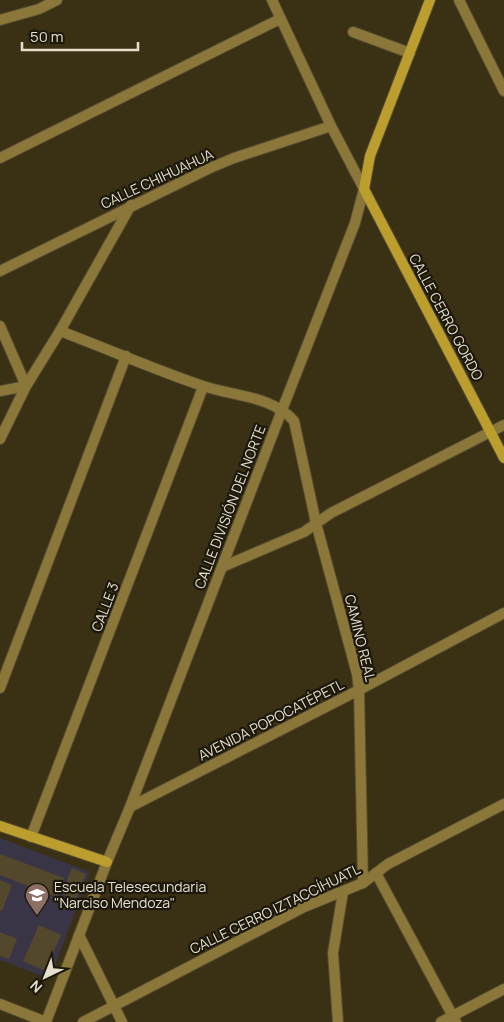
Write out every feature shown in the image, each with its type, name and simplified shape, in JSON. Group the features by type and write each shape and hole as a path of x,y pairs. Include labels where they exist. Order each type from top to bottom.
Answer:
{"street":[{"path":"0,20 39,9 57,0"},
{"path":"272,0 331,126 364,189"},
{"name":"CALLE DIVISIÓN DEL NORTE","path":"46,1022 356,223 370,156 430,0"},
{"path":"458,0 504,92"},
{"path":"0,158 280,19"},
{"path":"353,32 410,53"},
{"name":"CALLE CHIHUAHUA","path":"0,270 130,205 210,168 234,158 331,126"},
{"name":"CALLE CERRO GORDO","path":"364,189 504,458"},
{"path":"0,439 26,386 60,331 130,205"},
{"path":"0,326 26,386"},
{"path":"60,331 203,387 268,404 282,410"},
{"path":"0,688 126,356"},
{"path":"0,390 26,386"},
{"name":"CALLE 3","path":"31,837 203,387"},
{"name":"CAMINO REAL","path":"282,410 294,421 297,428 316,523 357,674 359,690 363,883"},
{"path":"222,567 304,532 331,513 504,425"},
{"name":"AVENIDA POPOCATÉPETL","path":"130,807 504,614"},
{"name":"CALLE CERRO IZTACCÍHUATL","path":"83,1022 304,907 363,883 388,864 504,804"},
{"path":"0,826 107,862"},
{"path":"376,873 454,1019"},
{"path":"338,1022 333,953 343,892"},
{"path":"79,935 122,1022"},
{"path":"441,1022 454,1019 504,989"},
{"path":"0,1004 46,1022"}],"shaded area":[{"name":"Escuela Telesecundaria \"Narciso Mendoza\"","path":"0,838 90,872 50,979 0,960"}],"building":[{"path":"0,854 64,878 57,897 0,875"},
{"path":"72,868 86,874 76,900 61,894"},
{"path":"0,880 12,885 2,911 0,910"},
{"path":"39,925 61,935 45,971 23,961"},
{"path":"0,932 17,939 9,959 0,956"}],"place":[{"name":"Escuela Telesecundaria \"Narciso Mendoza\"","path":"37,916"}]}
